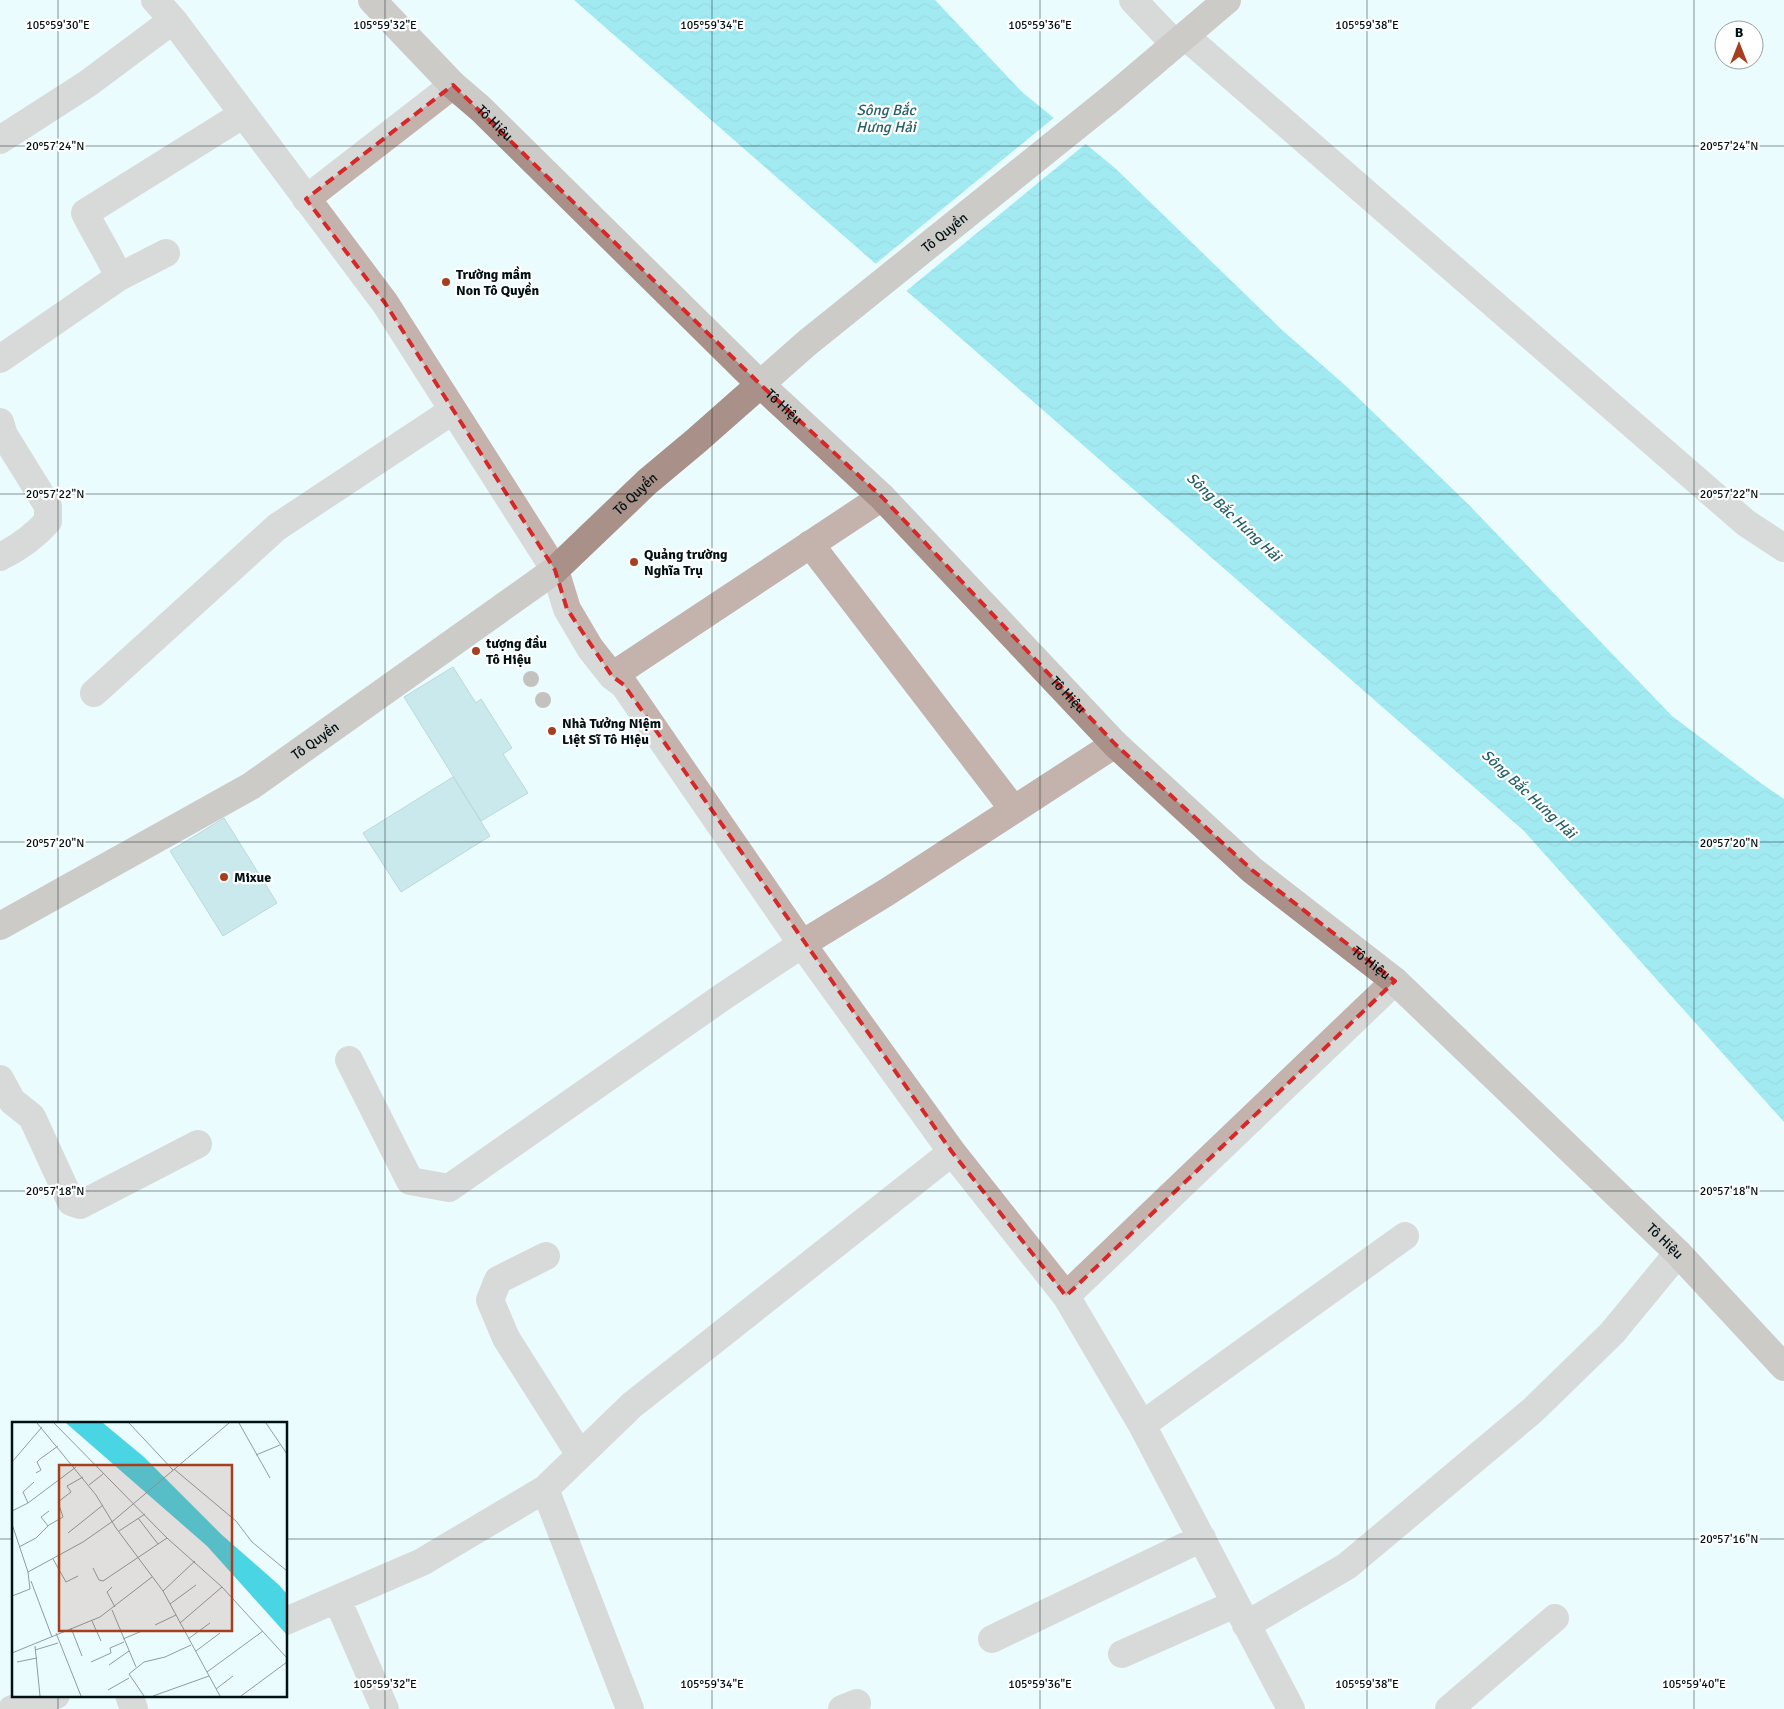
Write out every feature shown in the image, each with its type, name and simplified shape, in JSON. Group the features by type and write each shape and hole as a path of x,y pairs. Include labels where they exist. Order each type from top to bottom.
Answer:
{"main road":[{"name":"Tô Hiệu","path":"372,0 454,85 761,385 882,497 1115,744 1252,870 1395,981 1678,1253 1784,1367"},
{"name":"Tô Quyền","path":"0,926 251,786 555,570 647,482 761,385 807,343 1114,96 1227,0"}],"street":[{"path":"1133,0 1746,523 1784,548"},
{"path":"0,140 87,84 164,10 385,303 555,570 566,609 590,648 612,676 624,685 802,944 952,1152 1066,1296 1142,1425 1202,1538 1285,1707"},
{"path":"306,199 454,85"},
{"path":"119,277 107,250 98,238 86,213 242,115"},
{"path":"0,359 119,277 166,254"},
{"path":"94,694 277,527 452,411"},
{"path":"0,422 4,435 48,506 48,521 42,529 15,550 0,557"},
{"path":"612,676 882,497"},
{"path":"810,544 1014,810"},
{"path":"349,1060 410,1180 449,1188 724,996 802,944 887,892 1115,744"},
{"path":"1066,1296 1395,981"},
{"path":"0,1080 12,1101 32,1117 71,1202 80,1205 198,1144"},
{"path":"288,1620 422,1562 545,1489 632,1405 952,1152"},
{"path":"1142,1425 1405,1236"},
{"path":"1122,1654 1241,1615 1347,1566 1533,1410 1612,1333 1678,1253"},
{"path":"546,1256 498,1280 490,1300 506,1338 580,1455"},
{"path":"545,1489 630,1709"},
{"path":"992,1639 1202,1538"},
{"path":"338,1599 385,1709"},
{"path":"1449,1709 1555,1618"},
{"path":"12,1709 53,1696"},
{"path":"129,1696 134,1709"}],"highlighted area":[{"path":"453,85 761,385 882,497 1115,744 1252,870 1395,981 1066,1296 952,1152 624,685 612,676 567,609 555,570 385,303 306,199"}],"water":[{"name":"Sông Bắc Hưng Hải","path":"574,0 935,0 1022,92 1115,168 1282,330 1346,386 1468,504 1672,716 1784,799 1784,1122 1523,830"}],"pier":[{"path":"1056,116 1088,142 905,292 874,265"}],"building":[{"path":"453,667 476,703 481,699 512,748 503,754 528,793 481,821 404,697"},
{"path":"453,777 490,836 401,892 363,833"},
{"name":"Mixue","path":"224,818 277,903 223,936 170,851"}],"place":[{"name":"Trường mầm Non Tô Quyền","path":"446,282"},
{"name":"Quảng trường Nghĩa Trụ","path":"634,562"},
{"name":"tượng đầu Tô Hiệu","path":"476,651"},
{"name":"Nhà Tưởng Niệm Liệt Sĩ Tô Hiệu","path":"552,731"},
{"name":"Mixue","path":"224,877"}]}
